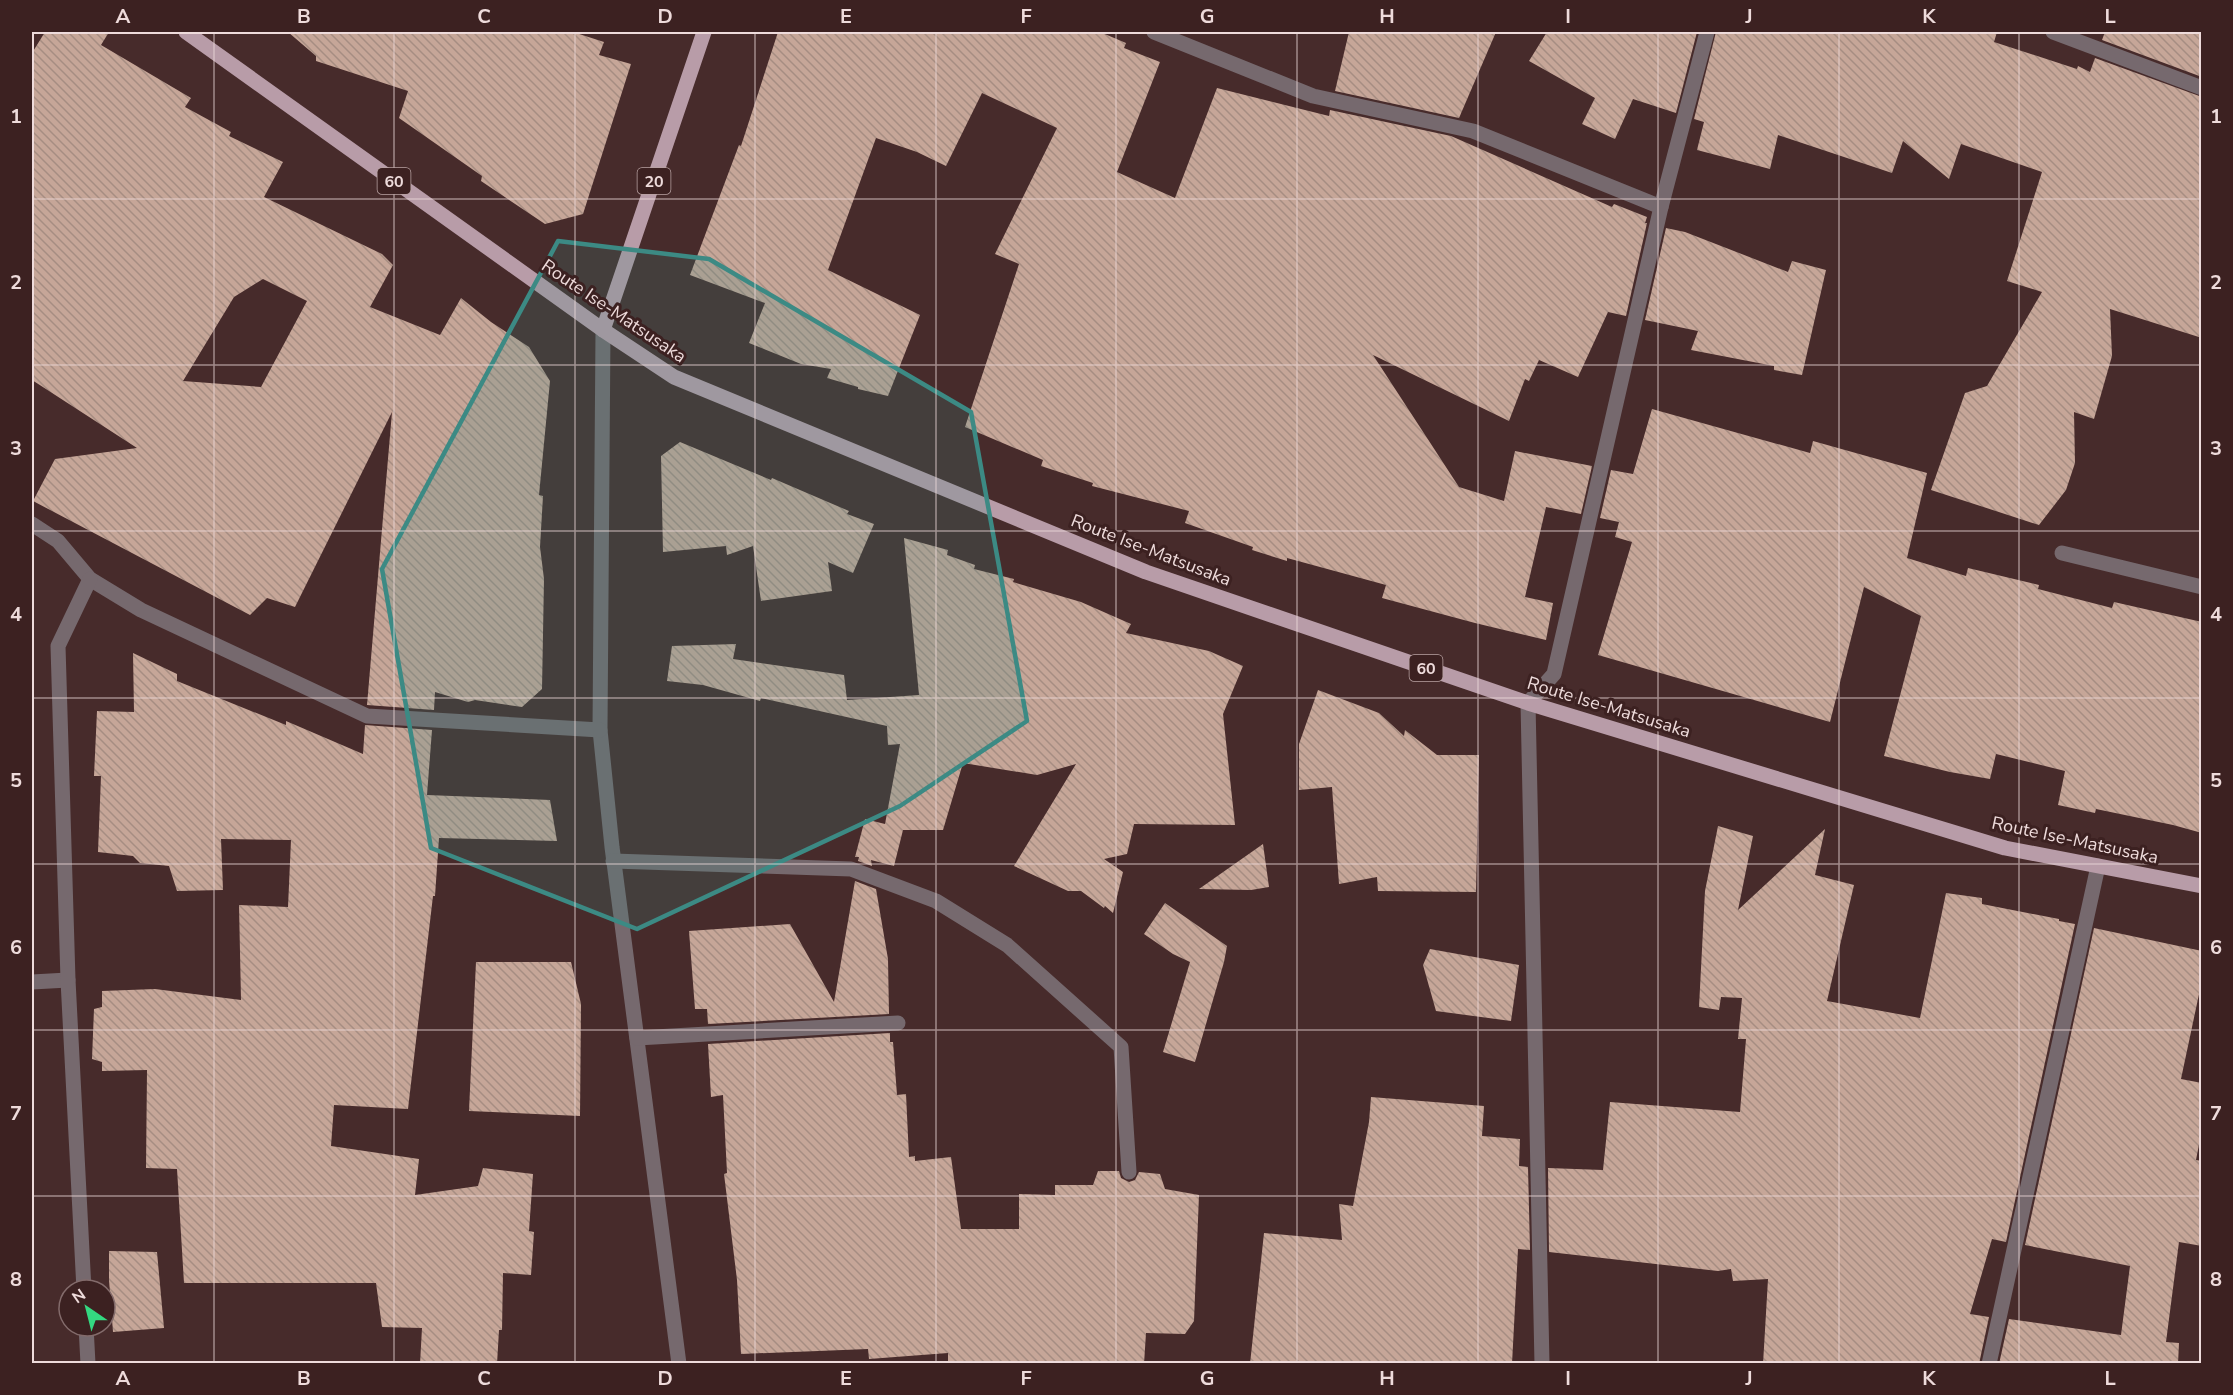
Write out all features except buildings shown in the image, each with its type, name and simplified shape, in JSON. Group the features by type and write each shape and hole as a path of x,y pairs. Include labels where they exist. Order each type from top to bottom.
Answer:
{"main road":[{"name":"Route Ise-Matsusaka","path":"186,32 603,330 674,377 1137,568 1528,703 2005,848 2202,886"},
{"name":"20","path":"603,330 704,32"}],"street":[{"path":"1154,32 1314,96 1473,131 1661,207"},
{"path":"1542,1364 1528,703 1554,674 1661,207 1707,32"},
{"path":"2053,32 2202,88"},
{"path":"603,330 600,730 614,861 679,1364"},
{"path":"32,524 58,541 90,579 141,610 367,716 600,730"},
{"path":"2062,553 2202,587"},
{"path":"83,1278 68,980 58,646 90,579"},
{"path":"614,861 851,869 936,901 1007,945 1121,1047 1129,1172"},
{"path":"1989,1364 2098,866"},
{"path":"32,982 68,980"},
{"path":"638,1038 898,1023"},
{"path":"87,1338 88,1364"}],"highlighted area":[{"path":"558,241 709,259 971,412 1027,721 900,806 637,929 431,848 382,569"}]}
